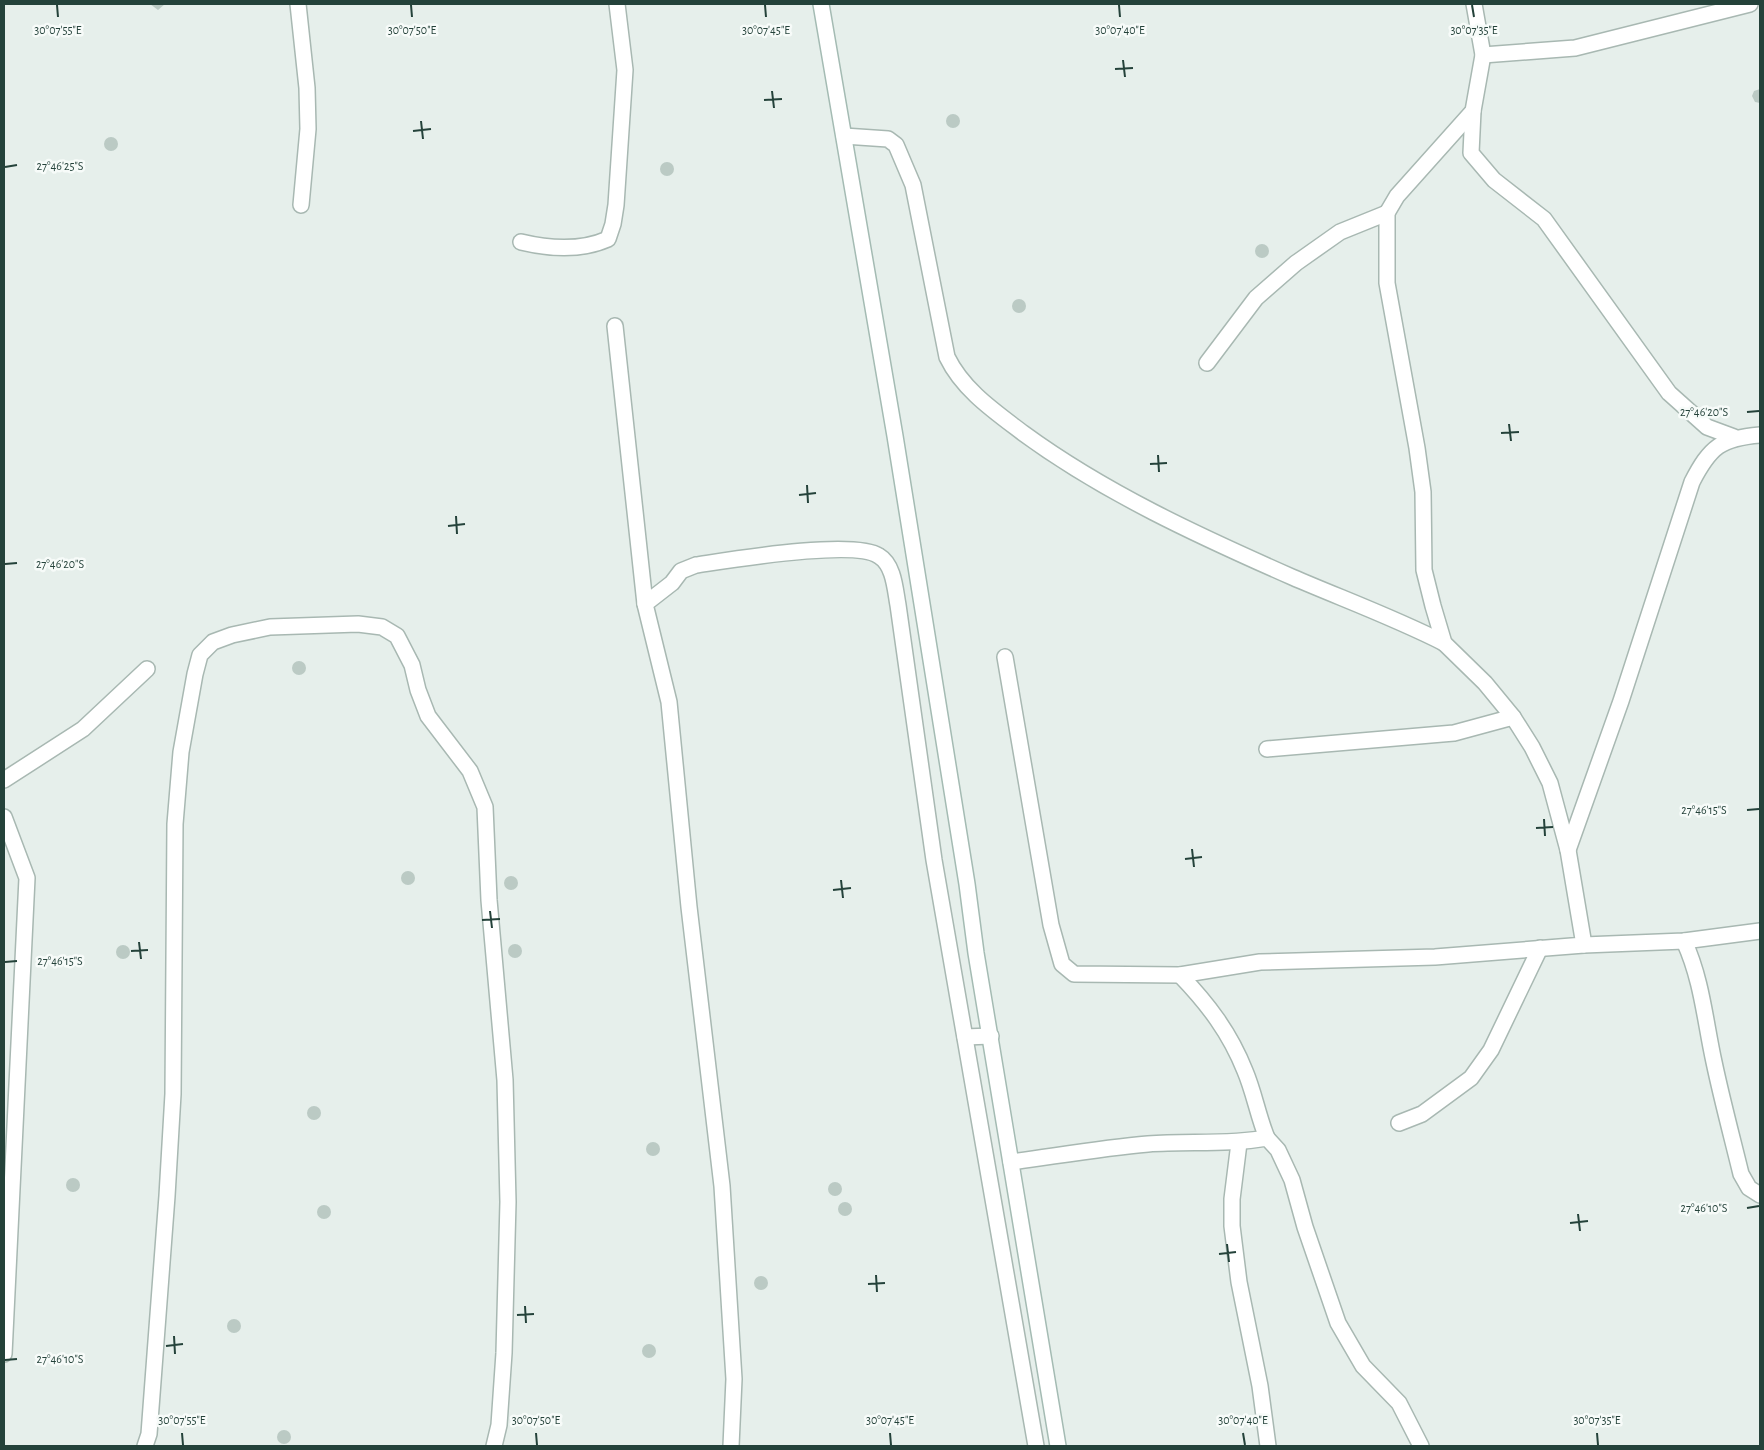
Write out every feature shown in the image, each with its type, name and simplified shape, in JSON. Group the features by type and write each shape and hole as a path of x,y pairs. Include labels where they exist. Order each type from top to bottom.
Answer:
{"street":[{"path":"298,4 307,88 308,129 301,205"},
{"path":"522,242 552,248 591,246 608,239 611,232 616,205 625,70 617,4"},
{"path":"821,4 895,436 967,884 976,954 1058,1446"},
{"path":"1474,4 1483,55 1473,111 1471,153 1494,180 1544,219 1669,393 1707,427 1734,437 1760,435"},
{"path":"1483,55 1575,48 1750,4"},
{"path":"1444,643 1424,570 1423,492 1388,283 1387,213 1397,196 1473,111"},
{"path":"844,136 888,138 896,145 913,185 947,356 955,374 990,408 1055,456 1137,504 1291,576 1410,626 1444,643 1484,683 1513,717 1532,747 1550,783 1568,850 1584,945"},
{"path":"1207,363 1256,298 1296,263 1340,232 1387,213"},
{"path":"615,326 645,604 669,702 689,907 722,1186 734,1379 731,1446"},
{"path":"1568,850 1622,701 1692,482 1704,460 1734,437"},
{"path":"645,604 672,583 681,571 696,565 730,560 798,552 862,550 880,556 890,568 898,605 934,860 1036,1446"},
{"path":"145,1446 149,1434 171,1140 175,1037 175,824 181,752 195,674 200,655 213,642 232,635 270,627 358,624 382,627 397,636 412,665 418,690 428,716 470,772 485,807 489,900 504,1080 509,1246 499,1425 494,1446"},
{"path":"1005,657 1050,925 1062,964 1074,974 1180,975 1260,962 1435,957 1540,948 1684,940 1760,931"},
{"path":"4,780 83,729 147,669"},
{"path":"1267,749 1454,733 1513,717"},
{"path":"4,817 27,878 4,1354"},
{"path":"1684,940 1694,962 1700,984 1715,1064 1740,1174 1749,1188 1760,1195"},
{"path":"1399,1123 1422,1114 1471,1078 1491,1050 1540,948"},
{"path":"1180,975 1208,1005 1229,1037 1246,1072 1257,1112 1267,1138 1278,1150 1287,1167 1338,1323 1352,1350 1372,1377 1399,1403 1422,1446"},
{"path":"965,1037 991,1036"},
{"path":"1011,1162 1147,1144 1240,1143 1267,1138"},
{"path":"1240,1143 1232,1200 1232,1226 1239,1282 1260,1386 1268,1446"}],"building":[{"path":"150,4 165,4 158,10"},
{"path":"1760,89 1760,103 1755,102 1752,96 1754,91"},
{"path":"950,114 956,114 960,121 956,128 950,128 946,124 946,118"},
{"path":"108,137 114,137 118,144 114,151 108,151 104,147 104,141"},
{"path":"664,162 670,162 674,169 670,176 664,176 660,172 660,166"},
{"path":"1259,244 1265,244 1269,251 1265,258 1259,258 1255,254 1255,248"},
{"path":"1016,299 1022,299 1026,306 1022,313 1016,313 1012,309 1012,303"},
{"path":"296,661 302,661 306,668 302,675 296,675 292,671 292,665"},
{"path":"405,871 411,871 415,878 411,885 405,885 401,881 401,875"},
{"path":"508,876 514,876 518,883 514,890 508,890 504,886 504,880"},
{"path":"512,944 518,944 522,951 518,958 512,958 508,954 508,948"},
{"path":"120,945 126,945 130,952 126,959 120,959 116,955 116,949"},
{"path":"311,1106 317,1106 321,1113 317,1120 311,1120 307,1116 307,1110"},
{"path":"650,1142 656,1142 660,1149 656,1156 650,1156 646,1152 646,1146"},
{"path":"70,1178 76,1178 80,1185 76,1192 70,1192 66,1188 66,1182"},
{"path":"832,1182 838,1182 842,1189 838,1196 832,1196 828,1192 828,1186"},
{"path":"842,1202 848,1202 852,1209 848,1216 842,1216 838,1212 838,1206"},
{"path":"321,1205 327,1205 331,1212 327,1219 321,1219 317,1215 317,1209"},
{"path":"758,1276 764,1276 768,1283 764,1290 758,1290 754,1286 754,1280"},
{"path":"231,1319 237,1319 241,1326 237,1333 231,1333 227,1329 227,1323"},
{"path":"646,1344 652,1344 656,1351 652,1358 646,1358 642,1354 642,1348"},
{"path":"281,1430 287,1430 291,1437 287,1444 281,1444 277,1440 277,1434"}]}
